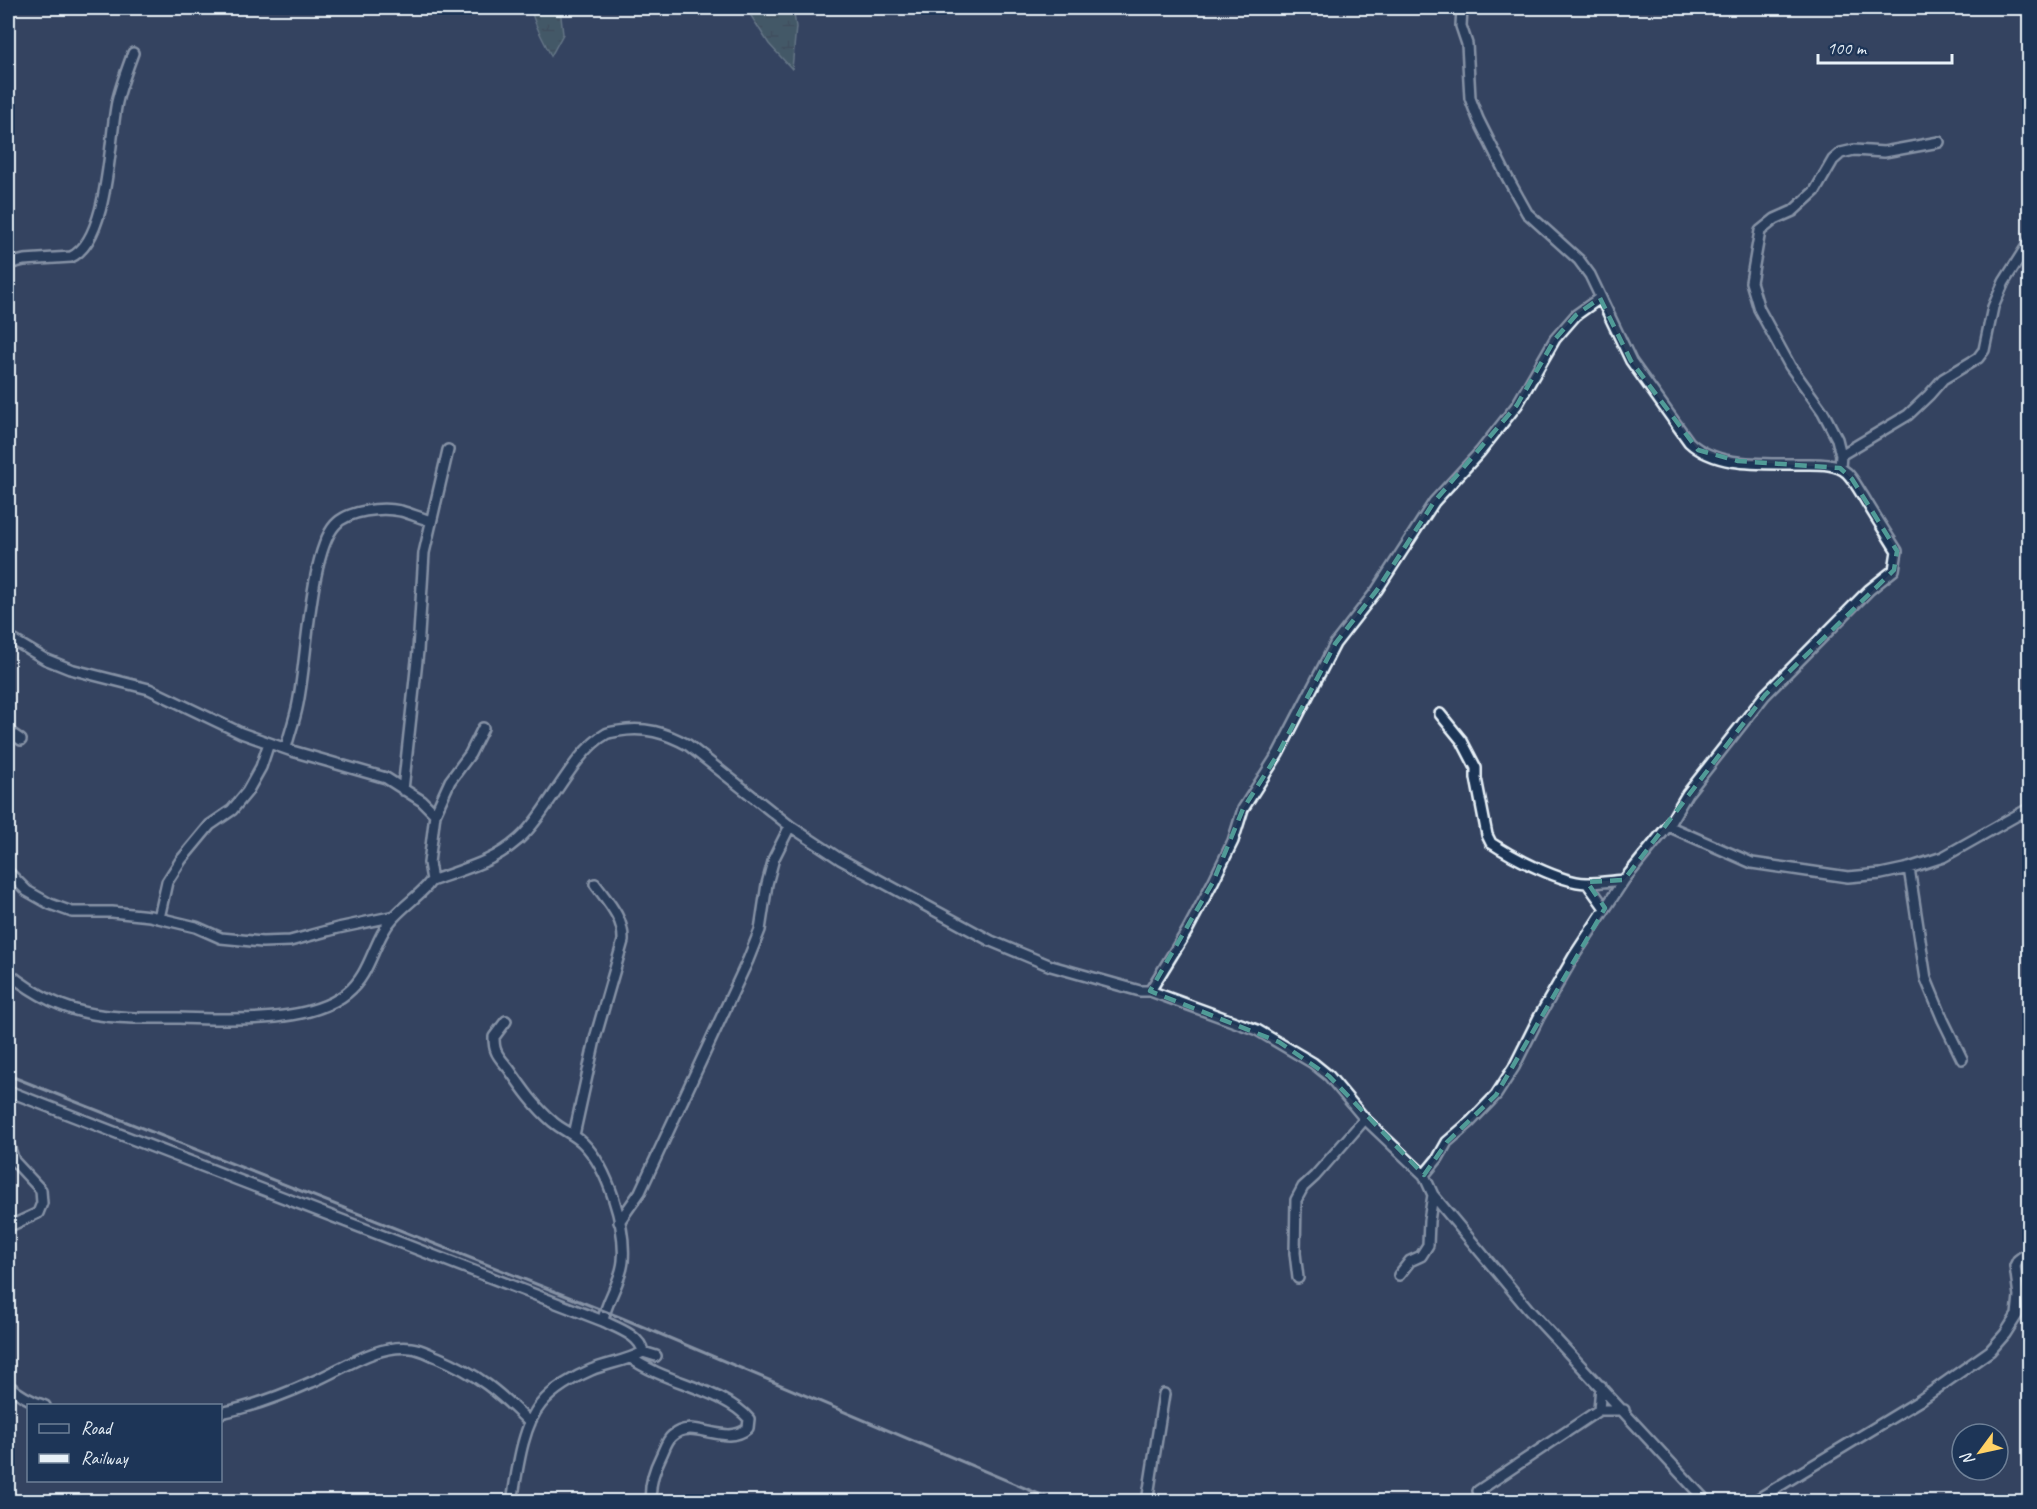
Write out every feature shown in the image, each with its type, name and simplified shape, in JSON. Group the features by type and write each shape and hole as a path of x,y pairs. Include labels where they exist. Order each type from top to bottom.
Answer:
{"street":[{"path":"1424,1175 1447,1142 1496,1095 1514,1067 1574,956 1624,880 1668,826 1687,794 1766,695 1847,612 1894,570 1897,551 1852,479 1840,468 1825,464 1738,461 1707,455 1689,442 1631,361 1590,275 1579,260 1527,213 1506,177 1470,98 1467,44 1461,26 1462,8"},
{"path":"8,264 24,260 70,257 77,254 85,245 101,206 108,178 117,101 133,53"},
{"path":"1840,468 1841,455 1837,439 1823,412 1790,366 1759,309 1751,282 1760,231 1774,219 1793,211 1815,191 1833,160 1841,153 1854,150 1884,152 1939,142"},
{"path":"1841,455 1908,415 1943,379 1978,358 1984,350 1993,307 2004,282 2030,241"},
{"path":"1150,991 1187,932 1233,840 1243,809 1278,754 1335,644 1377,590 1434,502 1480,452 1517,405 1556,339 1576,315 1600,298"},
{"path":"403,790 418,651 424,553 448,450"},
{"path":"286,748 297,708 315,583 324,541 336,524 348,516 380,509 399,511 431,521"},
{"path":"8,637 45,659 70,669 149,689 241,733 386,778 422,801 435,814"},
{"path":"1440,714 1462,741 1476,768 1489,840 1494,845 1556,876 1587,883 1624,880"},
{"path":"432,880 429,863 435,814 450,781 470,754 483,728"},
{"path":"8,973 46,1000 91,1014 130,1018 246,1019 288,1015 321,1007 346,993 364,975 381,933 432,880 473,867 505,850 534,823 588,749 607,734 630,729 651,730 671,736 688,745 790,826 840,859 991,941 1051,966 1140,991 1150,991 1257,1030 1313,1063 1329,1076 1365,1119 1424,1175 1433,1195 1528,1309 1707,1502"},
{"path":"8,731 21,740"},
{"path":"159,918 167,882 180,860 210,825 232,810 247,792 261,766 269,743"},
{"path":"1668,826 1730,855 1762,864 1848,877 1881,874 1909,868 1953,852 2030,808"},
{"path":"619,1222 640,1192 748,960 760,930 767,884 774,858 790,826"},
{"path":"1909,868 1926,979 1962,1059"},
{"path":"8,872 27,891 50,904 72,912 112,912 159,918 196,927 221,938 262,942 291,941 395,916"},
{"path":"1587,883 1605,908"},
{"path":"574,1135 596,1035 623,941 624,928 617,914 595,884"},
{"path":"506,1021 494,1037 495,1050 538,1109 555,1124 585,1144 611,1188 619,1222 624,1260 603,1321"},
{"path":"8,1091 603,1321 637,1340 644,1352"},
{"path":"1298,1278 1295,1253 1296,1200 1304,1186 1365,1119"},
{"path":"8,1143 14,1161 41,1190 42,1203 38,1213 8,1227"},
{"path":"1399,1275 1410,1261 1421,1256 1428,1245 1433,1195"},
{"path":"1753,1502 1919,1401 1990,1351 2005,1334 2017,1315 2019,1296 2015,1266 2018,1260 2030,1251"},
{"path":"222,1412 271,1399 315,1381 363,1357 387,1350 411,1348 456,1365 482,1379 530,1423"},
{"path":"512,1502 530,1423 541,1404 571,1381 591,1370 644,1352 656,1356"},
{"path":"631,1358 653,1372 735,1406 749,1419 748,1428 733,1436 690,1430 682,1430 671,1436 657,1463 650,1489 651,1502"},
{"path":"8,1384 17,1394 38,1404"},
{"path":"1599,1410 1601,1386"},
{"path":"1147,1502 1164,1394"},
{"path":"1478,1491 1599,1410 1624,1410"}],"highlighted area":[{"path":"1600,298 1631,361 1698,450 1738,461 1840,468 1852,479 1897,551 1894,570 1765,695 1624,880 1587,882 1605,908 1496,1095 1447,1142 1424,1175 1329,1076 1279,1042 1150,991 1213,882 1243,809 1278,754 1335,644 1377,590 1434,502 1517,405 1555,339 1576,315"}],"green space":[{"path":"531,8 560,8 563,34 551,56 536,26"},
{"path":"746,8 793,8 796,27 792,69 769,44"}],"railway":[{"path":"8,1075 622,1318 1058,1502"}]}
